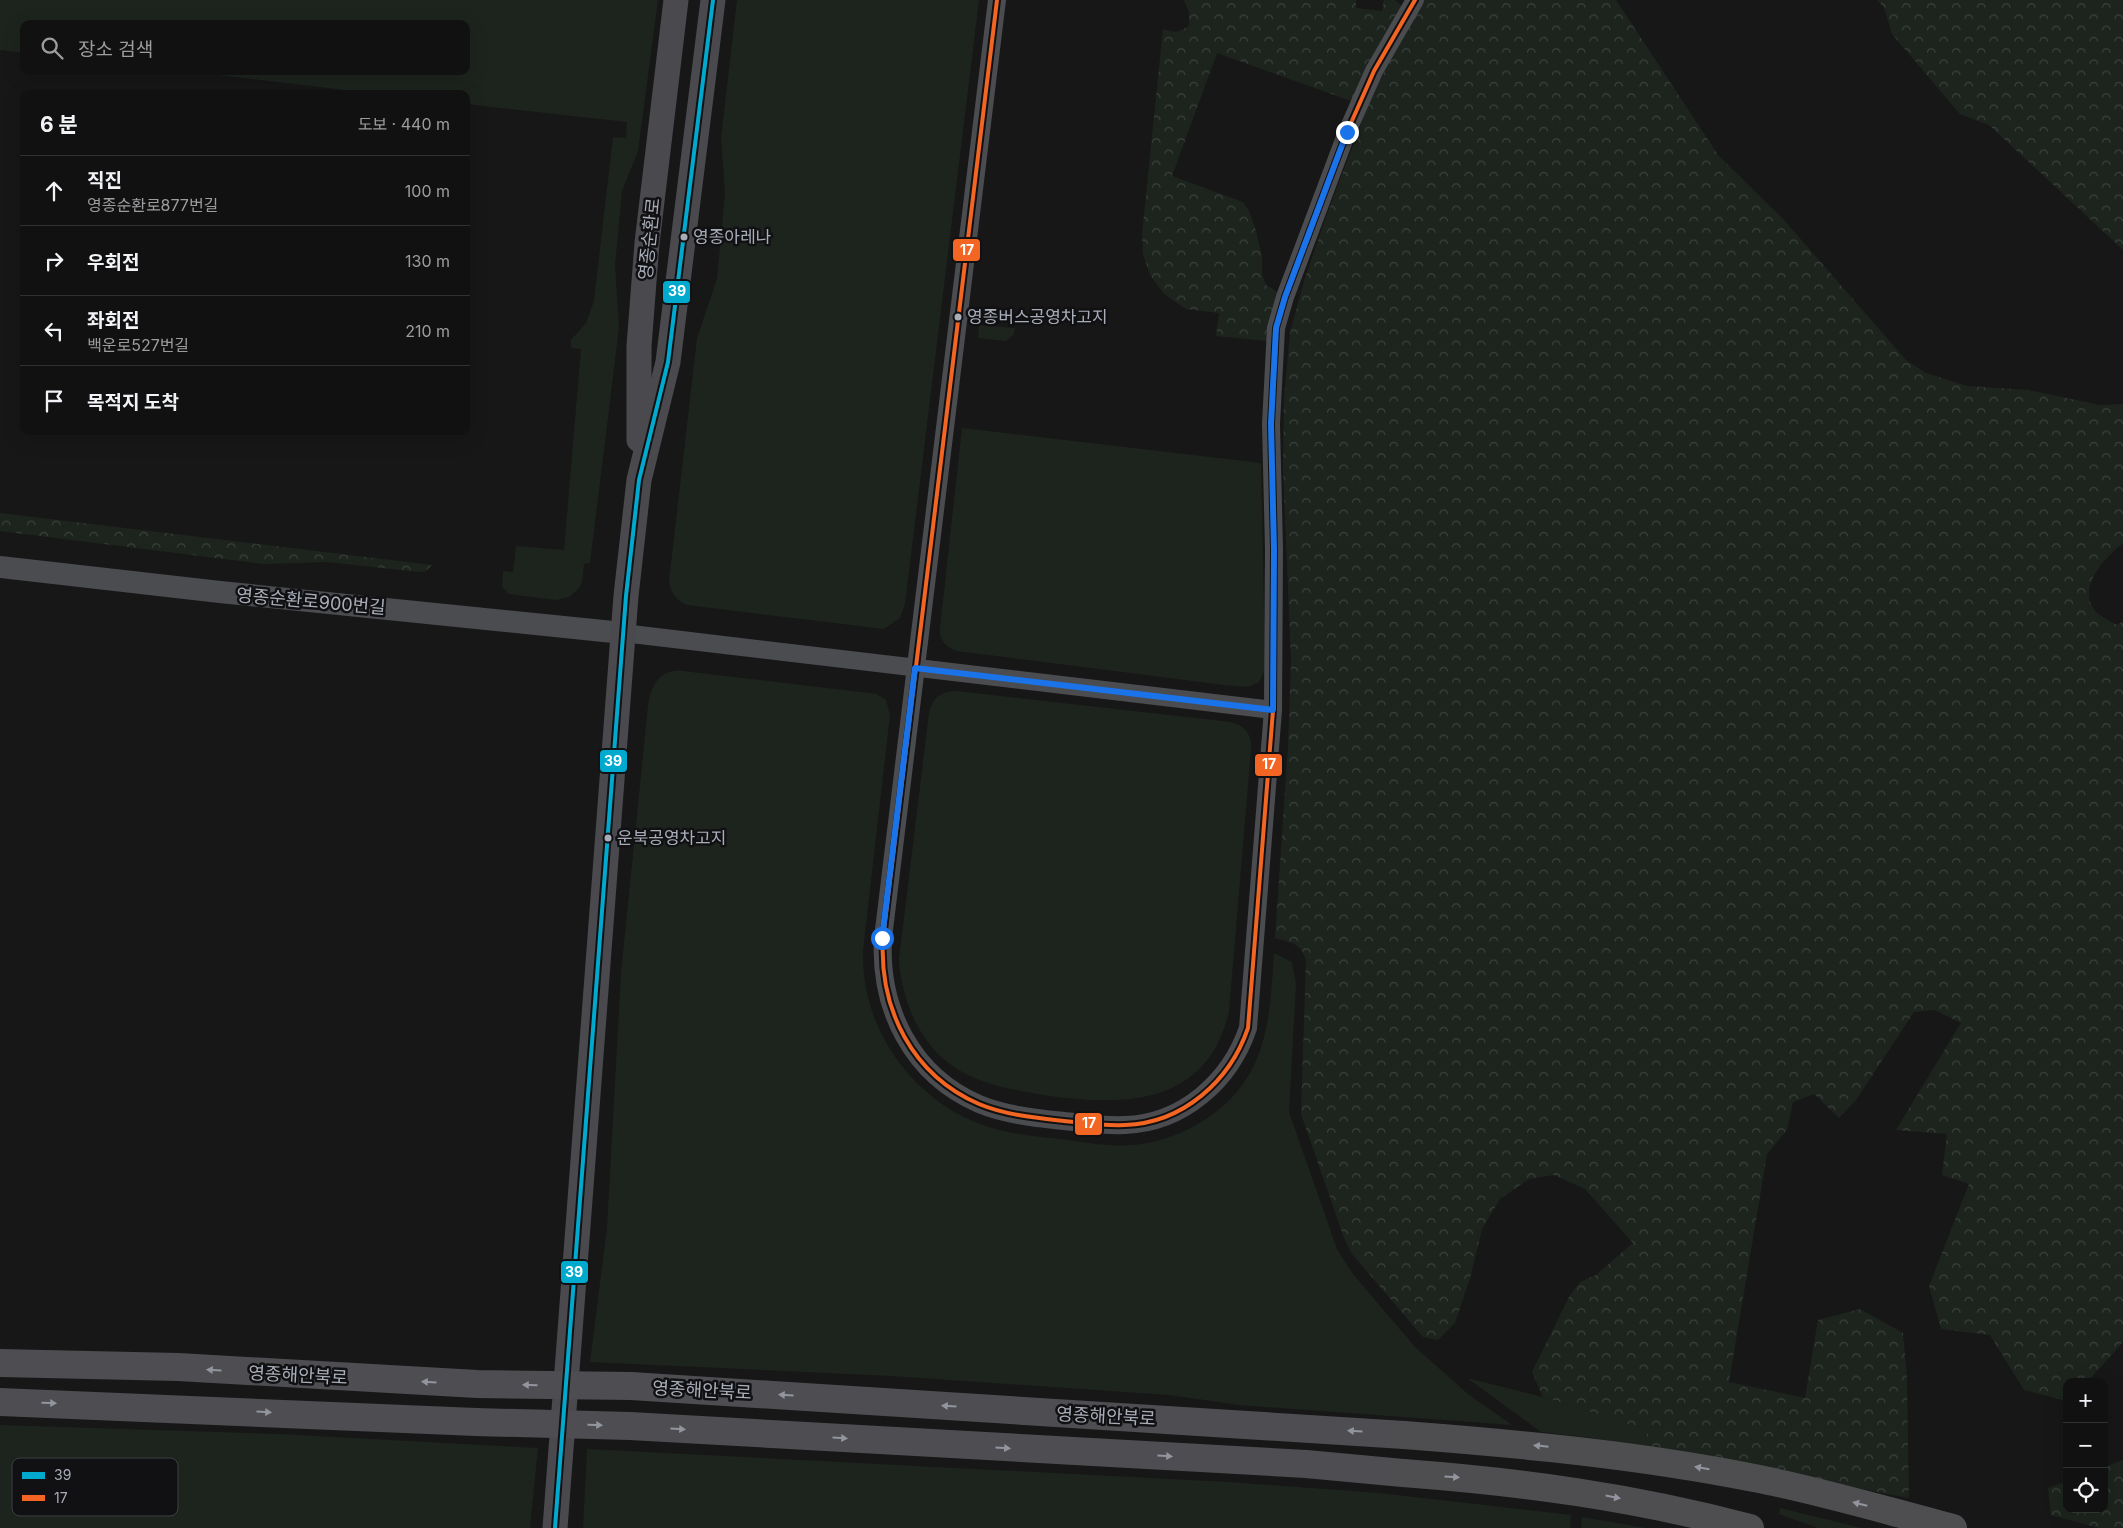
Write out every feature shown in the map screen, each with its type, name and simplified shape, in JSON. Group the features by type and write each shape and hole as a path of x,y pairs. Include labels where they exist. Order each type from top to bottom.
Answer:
{"highway":[{"path":"0,1353 86,1363"},
{"name":"영종해안북로","path":"0,1363 86,1363 477,1384 631,1386 1404,1435 1544,1446 1684,1465 1757,1478 1953,1528"},
{"path":"0,1402 476,1422 630,1426 1296,1464 1481,1479 1603,1495 1659,1505 1750,1528"}],"main road":[{"name":"영종순환로","path":"555,1528 623,633 639,480 639,346 647,243 676,0"},
{"name":"영종순환로","path":"639,480 668,362 713,0"}],"street":[{"path":"997,0 882,938 883,973 887,996 903,1036 917,1058 936,1078 955,1092 980,1105 1019,1115 1055,1120 1125,1125 1148,1122 1170,1115 1192,1103 1216,1083 1233,1062 1248,1028 1273,710 1274,549 1271,424 1276,328 1285,297 1347,132 1374,71 1415,0"},
{"name":"영종순환로900번길","path":"0,567 220,592 623,633"},
{"path":"623,633 1273,710"}],"green space":[{"path":"0,0 658,0 638,151 622,191 615,266 619,328 590,563 584,564 582,583 578,589 569,597 557,600 509,594 502,587 503,571 513,572 516,546 564,550 581,349 571,348 571,340 586,323 594,301 613,137 626,138 627,122 470,104 470,90 345,90 217,75 470,75 470,20 20,20 20,52 0,50"},
{"path":"737,0 979,0 905,604 900,618 884,629 687,605 672,593 669,581 697,338 717,279 725,193 721,138"},
{"path":"1184,0 1356,0 1356,8 1382,11 1384,0 1395,0 1403,7 1354,102 1217,53 1172,176 1243,202 1250,213 1262,256 1262,274 1266,285 1277,292 1267,341 1216,336 1219,313 1186,309 1164,294 1150,275 1143,254 1142,234 1163,29 1177,31 1183,30 1189,25 1189,12"},
{"path":"1422,0 1616,0 1718,155 1784,220 1906,360 1926,373 1967,386 2028,390 2100,405 2123,404 2123,543 2101,565 2095,574 2089,593 2090,603 2098,614 2117,625 2123,621 2123,1342 2091,1378 2063,1378 2063,1400 2024,1390 1990,1335 1941,1329 1929,1286 1969,1184 1942,1175 1947,1134 1896,1130 1961,1023 1935,1010 1914,1012 1856,1100 1839,1118 1814,1094 1793,1102 1787,1130 1767,1154 1729,1382 1805,1398 1818,1320 1860,1309 1903,1333 1907,1379 1909,1498 1645,1447 1647,1430 1543,1397 1532,1372 1569,1297 1580,1282 1596,1275 1633,1243 1585,1189 1554,1175 1529,1179 1500,1199 1482,1229 1471,1275 1455,1323 1438,1340 1423,1337 1352,1254 1344,1238 1301,1114 1306,959 1301,949 1293,943 1275,938 1288,747 1291,660 1283,468 1284,398 1290,333 1304,281 1379,76"},
{"path":"1877,0 2123,0 2123,250 1989,125 1960,114 1892,34 1884,7"},
{"path":"979,325 1015,328 1014,334 1006,341 978,338"},
{"path":"962,428 1261,463 1265,662 1264,672 1259,682 1248,687 1224,685 957,651 946,645 942,639 940,628"},
{"path":"0,513 432,565 426,571 419,572 328,562 263,564 0,531"},
{"path":"675,671 877,694 886,700 890,715 863,951 865,979 870,1006 880,1032 894,1056 911,1077 931,1096 955,1112 980,1124 1021,1134 1121,1145 1157,1141 1187,1130 1227,1103 1247,1078 1255,1064 1265,1034 1274,953 1292,962 1296,984 1289,1112 1337,1249 1353,1274 1415,1347 1468,1394 1512,1425 1239,1405 1169,1395 891,1376 590,1362 607,1228 621,973 648,706 651,692 662,676"},
{"path":"957,691 1231,722 1241,726 1247,732 1251,750 1229,1011 1218,1042 1202,1066 1182,1082 1158,1093 1131,1099 1073,1099 1029,1093 988,1083 962,1072 939,1055 922,1034 906,998 899,959 930,708 938,696 946,692"},
{"path":"1467,1378 1543,1397 1647,1430 1645,1447 1541,1432"},
{"path":"0,1425 279,1434 538,1448 530,1528 0,1528"},
{"path":"587,1449 1229,1482 1379,1493 1571,1515 1570,1528 583,1528"},
{"path":"2123,1460 2123,1528 2099,1528 2051,1515 2048,1488 2063,1482 2063,1513 2108,1513 2108,1466"},
{"path":"1780,1508 1862,1528 1818,1528 1779,1514"},
{"path":"1582,1517 1640,1527 1646,1528 1581,1528"}],"transit line":[{"name":"39","path":"555,1528 626,596 639,480 668,362 713,0"},
{"name":"17","path":"997,0 883,938 883,964 887,990 894,1014 904,1037 935,1076 955,1091 979,1104 1010,1113 1064,1121 1117,1125 1146,1122 1166,1116 1202,1096 1229,1065 1240,1047 1248,1028 1273,710 1274,549 1271,424 1276,328 1285,297 1347,132 1374,71 1415,0"}],"place":[{"name":"영종아레나","path":"684,237"},
{"name":"영종버스공영차고지","path":"958,317"},
{"name":"운북공영차고지","path":"608,838"}],"route":[{"path":"882,938 915,668 1273,710 1274,549 1271,424 1276,328 1285,297 1347,132"}]}
